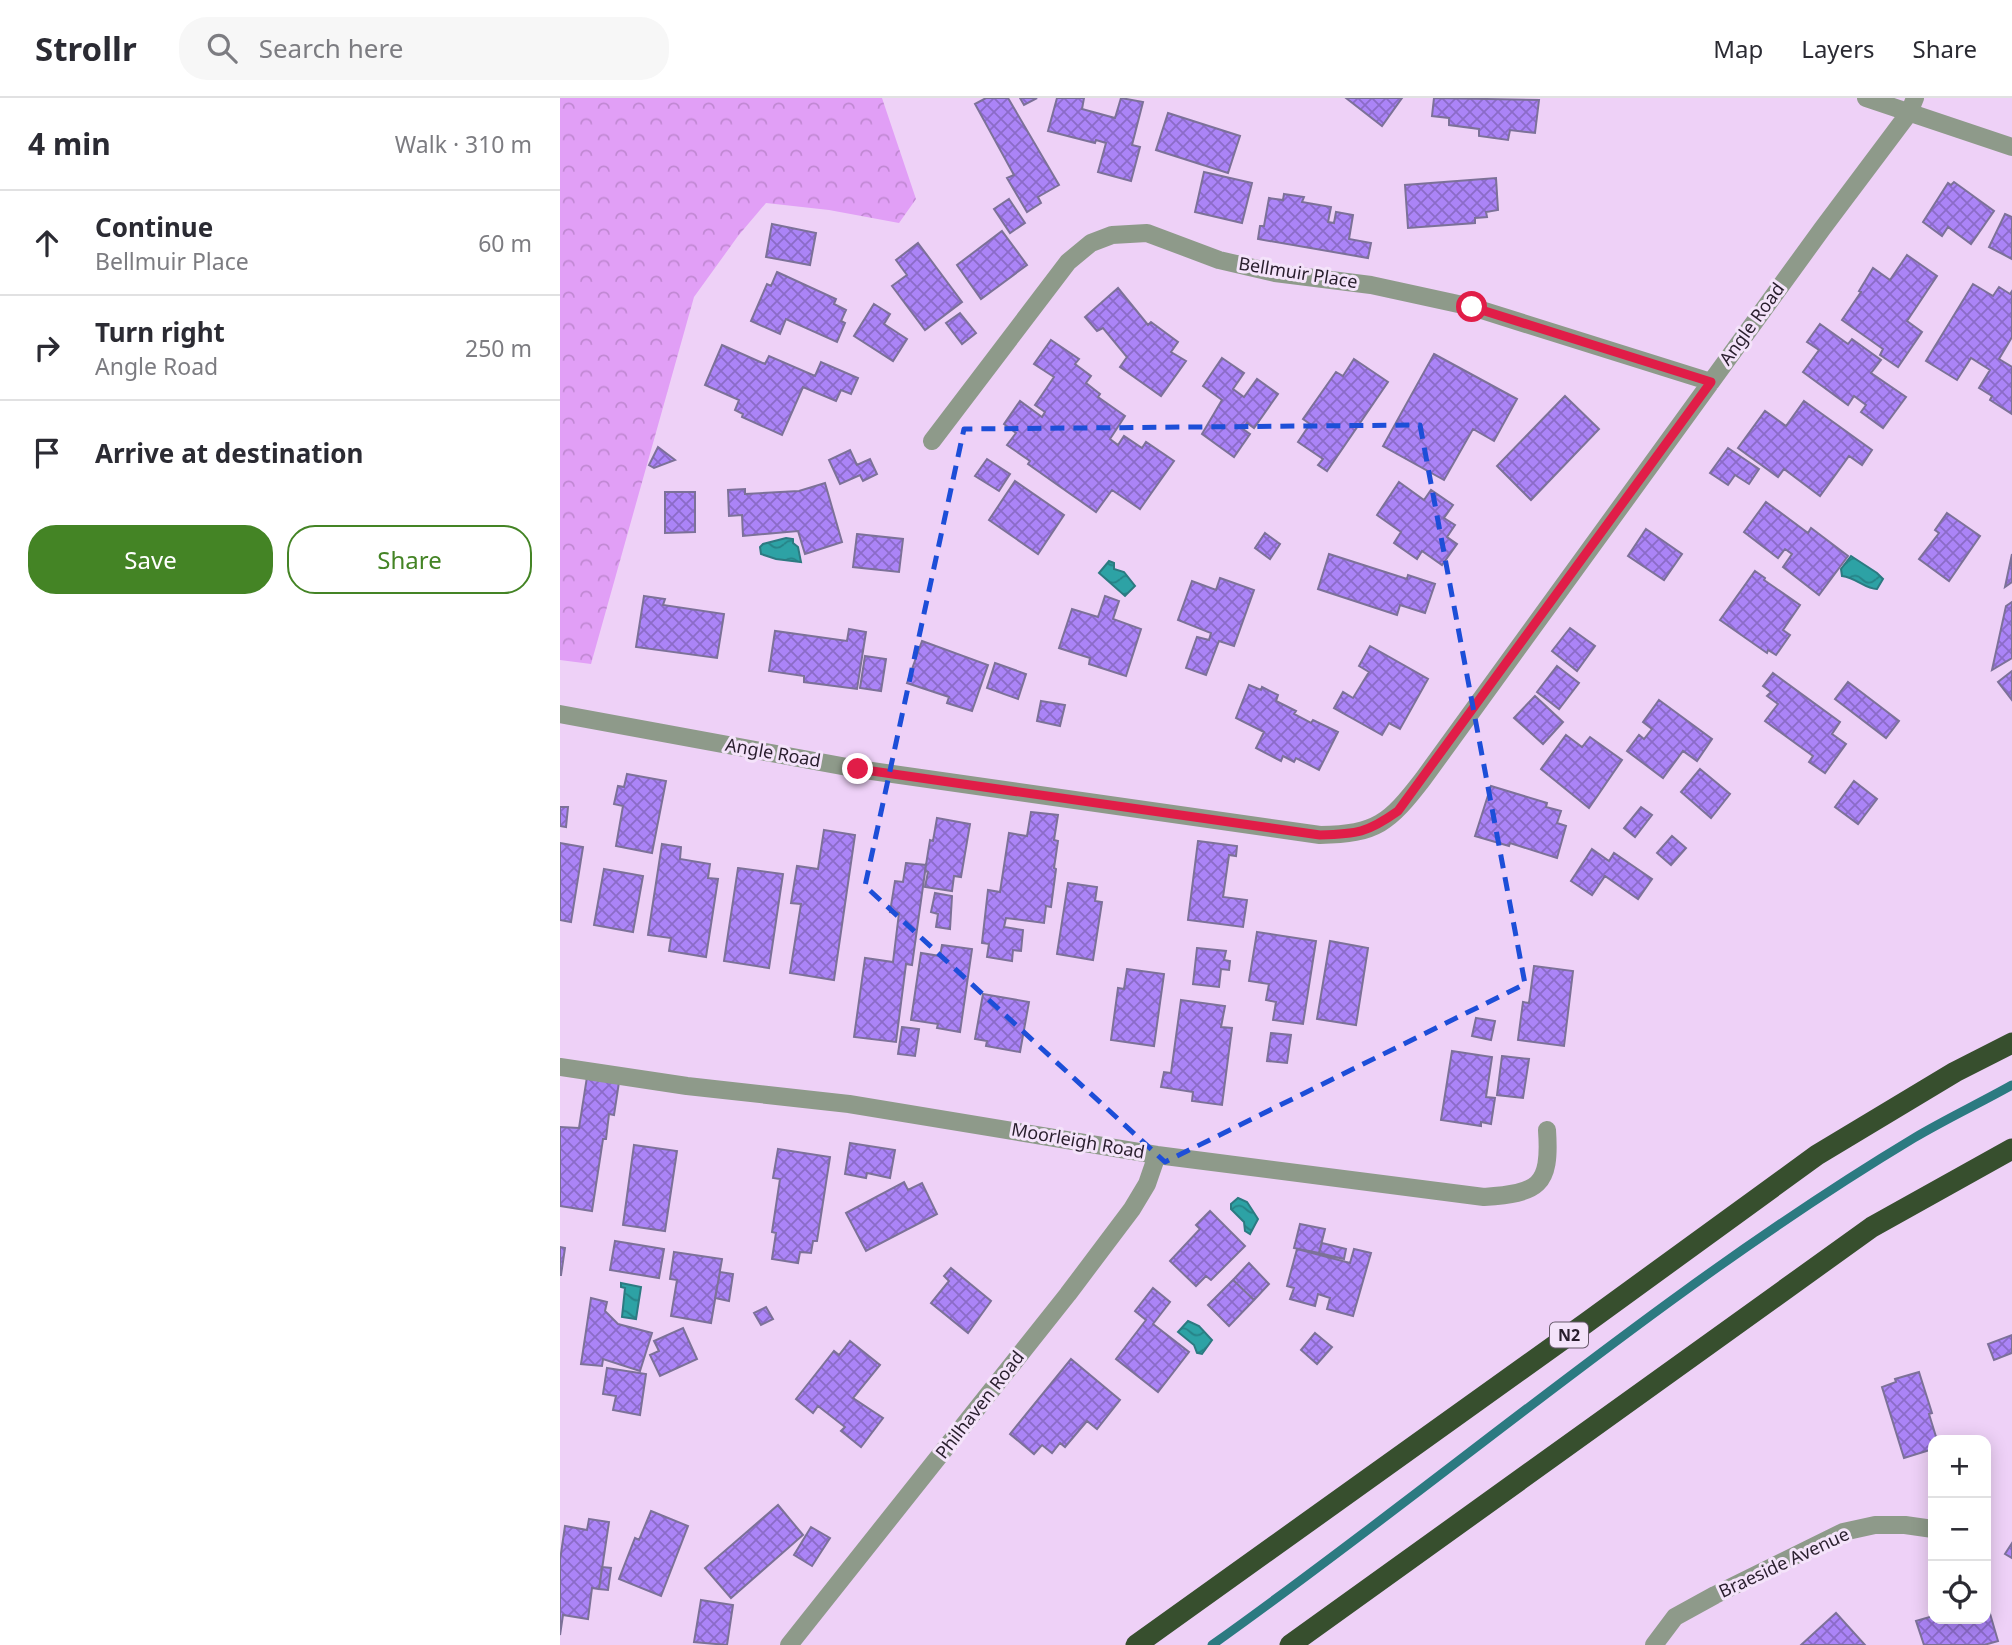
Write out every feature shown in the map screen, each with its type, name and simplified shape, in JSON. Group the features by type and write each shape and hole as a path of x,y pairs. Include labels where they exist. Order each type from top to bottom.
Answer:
{"highway":[{"name":"N2","path":"1136,1645 1597,1315 1816,1154 1955,1072 2012,1043"},
{"path":"1290,1645 1872,1227 2012,1149"}],"street":[{"path":"1866,98 1912,105 2012,147"},
{"name":"Angle Road","path":"560,714 858,769 1320,835 1350,834 1375,827 1398,811 1423,779 1912,105"},
{"name":"Bellmuir Place","path":"932,441 1068,262 1091,243 1112,235 1147,233 1219,260 1275,273 1371,285 1472,307 1711,382"},
{"name":"Moorleigh Road","path":"560,1067 662,1083 778,1095 929,1116 1157,1155 1483,1197 1512,1195 1535,1188 1544,1175 1549,1156 1548,1130"},
{"name":"Philhaven Road","path":"789,1645 1108,1241 1147,1184 1157,1155"},
{"name":"Braeside Avenue","path":"1654,1645 1675,1617 1843,1532 1875,1525 1905,1525 1928,1529"}],"highlighted area":[{"path":"1420,425 1525,984 1165,1162 865,886 964,429"}],"green space":[{"path":"560,98 882,98 916,199 899,223 829,210 766,203 738,236 694,297 591,664 560,660"}],"water":[{"path":"786,538 793,539 793,543 798,547 801,562 761,554 760,547 763,544"},
{"path":"1851,556 1883,579 1877,589 1842,576 1841,569"},
{"path":"1109,561 1114,563 1114,569 1124,572 1135,586 1125,596 1099,573"},
{"path":"1238,1198 1247,1202 1258,1219 1250,1234 1245,1231 1244,1222 1231,1209 1231,1204"},
{"path":"621,1283 641,1287 636,1319 622,1317 625,1288 621,1287"},
{"path":"1188,1321 1199,1326 1212,1340 1202,1354 1197,1353 1194,1345 1178,1332"}],"building":[{"path":"986,98 1008,98 1059,185 1038,197 1041,203 1027,212 1007,178 1014,175 975,104"},
{"path":"1020,98 1037,98 1024,105"},
{"path":"1057,98 1084,98 1082,109 1115,118 1121,98 1143,102 1132,145 1140,147 1131,181 1098,172 1106,143 1096,140 1095,143 1048,131"},
{"path":"1346,98 1402,98 1382,126"},
{"path":"1434,98 1539,100 1535,133 1510,130 1508,140 1479,136 1479,129 1449,125 1449,118 1432,116"},
{"path":"1168,113 1240,136 1228,173 1156,150"},
{"path":"1204,172 1252,183 1242,223 1195,212"},
{"path":"1496,178 1498,210 1486,212 1487,217 1475,218 1475,223 1408,228 1405,185"},
{"path":"1954,182 1994,211 1971,244 1948,227 1942,236 1923,222 1948,183 1951,185"},
{"path":"1284,194 1304,197 1302,202 1331,207 1328,222 1334,223 1336,212 1353,215 1349,239 1371,243 1368,258 1258,239 1260,226 1264,226 1269,198 1283,200"},
{"path":"1009,199 1025,223 1010,233 994,209"},
{"path":"2005,214 2012,217 2012,259 1989,247"},
{"path":"772,224 816,233 810,265 766,257"},
{"path":"1002,231 1027,265 981,299 957,265"},
{"path":"918,243 962,302 925,330 892,286 907,275 896,260"},
{"path":"1907,255 1937,276 1907,321 1922,332 1898,367 1880,355 1883,349 1842,320 1873,268 1890,280"},
{"path":"777,272 836,299 834,304 846,310 841,321 845,323 837,342 786,319 780,334 751,321 767,284 771,286"},
{"path":"1973,284 1993,296 1999,287 2010,294 2012,291 2012,337 1999,359 2012,367 2012,414 1990,400 1992,396 1979,388 1990,370 1971,358 1957,380 1926,361"},
{"path":"1118,288 1148,325 1151,322 1178,342 1171,352 1186,361 1161,396 1120,367 1127,357 1103,328 1097,331 1085,317"},
{"path":"874,304 890,314 884,324 907,339 893,361 854,336"},
{"path":"960,313 976,333 962,344 946,323"},
{"path":"1820,324 1848,344 1852,339 1881,360 1871,373 1906,397 1883,428 1861,412 1866,405 1854,396 1848,405 1803,372 1819,350 1807,342"},
{"path":"1051,340 1079,359 1075,364 1091,376 1086,383 1100,394 1098,397 1125,416 1110,439 1118,445 1124,436 1142,448 1146,442 1174,461 1140,509 1112,490 1096,512 1028,464 1030,461 1007,445 1016,433 1004,424 1020,401 1042,417 1045,412 1035,405 1054,377 1034,364"},
{"path":"722,345 765,364 769,356 815,376 821,362 858,378 851,394 841,390 836,401 803,387 782,435 742,417 743,414 735,410 739,400 705,385"},
{"path":"1434,354 1517,399 1494,441 1473,429 1444,480 1383,446"},
{"path":"1222,358 1244,373 1233,389 1244,397 1257,379 1278,394 1254,428 1247,423 1243,429 1250,434 1234,457 1202,434 1222,400 1203,386"},
{"path":"1354,359 1388,382 1327,471 1318,465 1323,459 1298,442 1310,424 1303,419 1336,372 1343,376"},
{"path":"1565,396 1599,429 1531,500 1497,466"},
{"path":"1804,401 1872,450 1862,465 1849,456 1820,496 1784,469 1778,477 1738,448 1765,411 1786,426"},
{"path":"658,447 675,460 654,468 649,465"},
{"path":"1728,448 1759,469 1749,484 1735,475 1728,485 1710,473"},
{"path":"850,450 857,465 870,459 877,474 863,481 860,475 840,484 829,460"},
{"path":"987,459 1010,474 999,491 975,476"},
{"path":"1015,481 1064,515 1038,554 989,520"},
{"path":"1399,482 1424,500 1431,490 1453,505 1444,518 1455,525 1447,537 1457,544 1442,565 1422,551 1417,559 1394,543 1401,532 1377,515"},
{"path":"825,483 842,542 805,554 798,531 743,536 742,515 729,516 728,490 745,489 745,494 799,491"},
{"path":"665,492 695,492 695,532 665,533"},
{"path":"1766,502 1808,533 1811,528 1848,556 1819,595 1783,567 1792,554 1785,549 1778,558 1744,532"},
{"path":"1947,513 1980,536 1949,581 1919,559 1939,533 1935,530"},
{"path":"1646,529 1682,554 1664,580 1628,556"},
{"path":"1265,533 1280,544 1270,559 1255,548"},
{"path":"857,534 903,539 899,572 853,567"},
{"path":"1329,554 1407,579 1408,575 1435,584 1425,613 1400,605 1397,615 1318,589"},
{"path":"2012,554 2012,582 2005,587"},
{"path":"1755,571 1800,605 1783,630 1790,635 1776,655 1768,650 1767,653 1720,620"},
{"path":"1220,578 1254,590 1234,646 1219,641 1206,675 1186,668 1197,637 1209,640 1211,633 1178,620 1192,581 1216,590"},
{"path":"644,596 665,599 663,605 724,614 717,658 636,647"},
{"path":"1105,596 1119,601 1113,619 1141,629 1126,676 1089,664 1090,658 1059,648 1072,609 1098,617"},
{"path":"2012,602 2012,658 1992,670 2006,606"},
{"path":"1570,628 1595,646 1577,671 1552,651"},
{"path":"849,629 866,632 857,689 804,682 804,676 769,671 775,631 847,641"},
{"path":"922,641 988,665 972,711 947,703 949,697 907,683"},
{"path":"1370,646 1428,679 1400,729 1389,723 1382,735 1334,708 1343,692 1353,698 1369,672 1359,666"},
{"path":"865,656 886,659 881,691 860,688"},
{"path":"995,663 1026,674 1018,699 987,688"},
{"path":"1557,666 1579,683 1559,709 1537,692"},
{"path":"2012,671 2012,700 1998,682"},
{"path":"1773,673 1840,722 1832,734 1846,744 1825,773 1809,762 1813,756 1765,721 1778,704 1767,696 1771,692 1763,686"},
{"path":"1848,682 1899,721 1886,738 1835,699"},
{"path":"1249,685 1261,690 1262,687 1278,695 1276,701 1296,711 1294,714 1338,732 1319,770 1296,758 1294,762 1283,756 1281,761 1256,748 1264,732 1236,718"},
{"path":"1535,696 1563,722 1543,744 1514,718"},
{"path":"1659,700 1712,739 1697,761 1683,751 1663,778 1627,751 1639,735 1644,739 1652,729 1643,722"},
{"path":"1041,701 1065,705 1060,726 1037,721"},
{"path":"1566,735 1582,747 1590,737 1622,760 1589,808 1541,769"},
{"path":"1700,769 1730,794 1711,818 1681,792"},
{"path":"627,774 666,781 652,853 616,846 623,806 614,804 618,786 624,787"},
{"path":"1854,781 1877,799 1858,824 1835,807"},
{"path":"1491,786 1547,803 1546,807 1561,811 1557,823 1566,826 1557,858 1510,843 1509,846 1475,836"},
{"path":"560,807 568,807 566,827 560,826"},
{"path":"1641,807 1652,815 1635,837 1624,828"},
{"path":"1031,812 1058,815 1054,840 1058,841 1056,869 1051,907 1046,906 1044,923 1006,918 1004,927 1023,930 1021,951 1013,950 1012,961 987,957 989,944 982,943 988,890 1000,892 1009,833 1027,836"},
{"path":"937,818 970,824 961,877 954,876 952,891 925,887 930,840 933,841"},
{"path":"824,830 855,835 834,980 790,973 801,904 791,903 797,866 818,869"},
{"path":"1672,836 1686,848 1671,865 1657,853"},
{"path":"1198,841 1237,846 1236,856 1229,855 1223,897 1247,900 1243,927 1188,920"},
{"path":"560,843 583,847 571,922 560,920"},
{"path":"662,844 681,847 680,859 710,864 708,878 718,879 706,957 669,951 671,938 648,935"},
{"path":"1592,849 1609,861 1614,853 1652,879 1638,899 1605,876 1592,895 1571,881"},
{"path":"906,863 926,865 912,965 906,964 896,1042 854,1037 865,958 893,962 899,913 890,912 895,881 903,882"},
{"path":"738,868 783,874 769,968 724,961"},
{"path":"604,869 643,876 633,932 594,925"},
{"path":"1068,883 1097,887 1095,901 1102,902 1093,960 1057,954"},
{"path":"935,893 952,896 950,929 936,927 938,914 931,912"},
{"path":"1257,932 1316,941 1303,1024 1273,1020 1276,1002 1266,1000 1269,984 1249,981"},
{"path":"1330,941 1368,948 1356,1025 1317,1019"},
{"path":"942,945 972,949 960,1032 937,1028 938,1024 911,1020 921,953 940,956"},
{"path":"1197,948 1226,951 1224,960 1230,961 1229,970 1221,969 1219,987 1193,984"},
{"path":"1534,966 1573,971 1564,1046 1518,1040 1523,1002 1529,1003"},
{"path":"1127,969 1164,974 1154,1046 1111,1040 1118,988 1124,989"},
{"path":"983,994 1029,1002 1020,1052 986,1046 987,1041 975,1039"},
{"path":"1181,1000 1225,1006 1221,1027 1232,1028 1222,1105 1192,1101 1193,1092 1161,1087 1164,1072 1171,1073"},
{"path":"1476,1018 1495,1021 1491,1040 1472,1036"},
{"path":"902,1027 919,1029 915,1056 898,1054"},
{"path":"1271,1033 1291,1035 1287,1063 1267,1061"},
{"path":"1452,1051 1492,1057 1486,1097 1495,1098 1491,1124 1481,1122 1481,1126 1441,1120"},
{"path":"1502,1056 1529,1059 1523,1098 1497,1095"},
{"path":"587,1077 619,1082 614,1115 609,1114 606,1139 603,1139 592,1211 560,1206 560,1127 579,1128"},
{"path":"850,1143 895,1150 890,1178 867,1173 866,1178 845,1174"},
{"path":"634,1145 677,1151 665,1231 623,1225"},
{"path":"778,1149 830,1157 817,1241 813,1241 811,1253 800,1252 798,1263 772,1259 776,1233 772,1232 780,1179 773,1178"},
{"path":"904,1182 908,1190 922,1183 937,1214 866,1251 846,1213"},
{"path":"1210,1211 1245,1246 1211,1280 1206,1276 1196,1286 1170,1261 1200,1229 1196,1225"},
{"path":"1300,1224 1325,1229 1319,1253 1294,1248"},
{"path":"615,1241 664,1249 659,1278 610,1270"},
{"path":"1322,1243 1346,1249 1344,1259 1319,1253"},
{"path":"560,1247 565,1248 561,1275 560,1275"},
{"path":"1297,1249 1350,1263 1354,1249 1371,1253 1353,1316 1327,1309 1330,1298 1318,1294 1315,1306 1290,1299 1294,1288 1287,1286"},
{"path":"674,1252 722,1259 711,1323 671,1316 677,1280 670,1279"},
{"path":"1249,1263 1269,1284 1254,1300 1233,1280"},
{"path":"951,1268 991,1301 968,1333 931,1303 949,1281 944,1276"},
{"path":"720,1272 733,1274 729,1301 715,1298"},
{"path":"1233,1280 1254,1300 1229,1326 1208,1305"},
{"path":"1153,1288 1170,1302 1153,1324 1189,1352 1158,1392 1116,1359 1146,1320 1135,1311"},
{"path":"591,1298 607,1302 605,1311 618,1324 652,1333 640,1371 603,1359 602,1366 581,1364"},
{"path":"766,1307 773,1319 761,1325 754,1313"},
{"path":"683,1328 697,1359 660,1376 650,1355 659,1351 654,1341"},
{"path":"1315,1333 1332,1347 1317,1364 1301,1350"},
{"path":"2012,1335 2012,1353 1994,1360 1988,1344"},
{"path":"850,1341 880,1365 853,1398 883,1418 861,1447 841,1431 845,1427 818,1406 813,1413 796,1399 834,1351 839,1355"},
{"path":"1071,1359 1120,1400 1097,1429 1087,1421 1065,1447 1060,1443 1052,1453 1042,1445 1034,1454 1010,1434"},
{"path":"607,1368 646,1374 640,1415 613,1410 616,1396 603,1394"},
{"path":"1919,1372 1932,1413 1929,1414 1935,1435 1928,1435 1928,1451 1904,1458 1882,1387 1896,1382 1895,1379"},
{"path":"778,1505 803,1535 731,1598 705,1568"},
{"path":"651,1511 688,1526 661,1596 619,1579 635,1538 639,1540"},
{"path":"589,1519 609,1522 599,1589 592,1588 588,1619 563,1615 560,1635 560,1560 565,1526 587,1530"},
{"path":"811,1527 830,1538 812,1566 794,1555"},
{"path":"2012,1543 2012,1558 2005,1554"},
{"path":"602,1567 611,1568 608,1590 599,1589"},
{"path":"701,1600 733,1605 727,1645 694,1642"},
{"path":"1836,1613 1865,1645 1801,1645"},
{"path":"1928,1617 1928,1624 1991,1624 1991,1617 1998,1641 1984,1645 1924,1645 1916,1621"}],"waterway":[{"path":"1212,1645 1733,1257 1914,1138 2012,1085"}],"route":[{"path":"858,769 1320,835 1350,834 1375,827 1398,811 1711,382 1472,307"}]}
